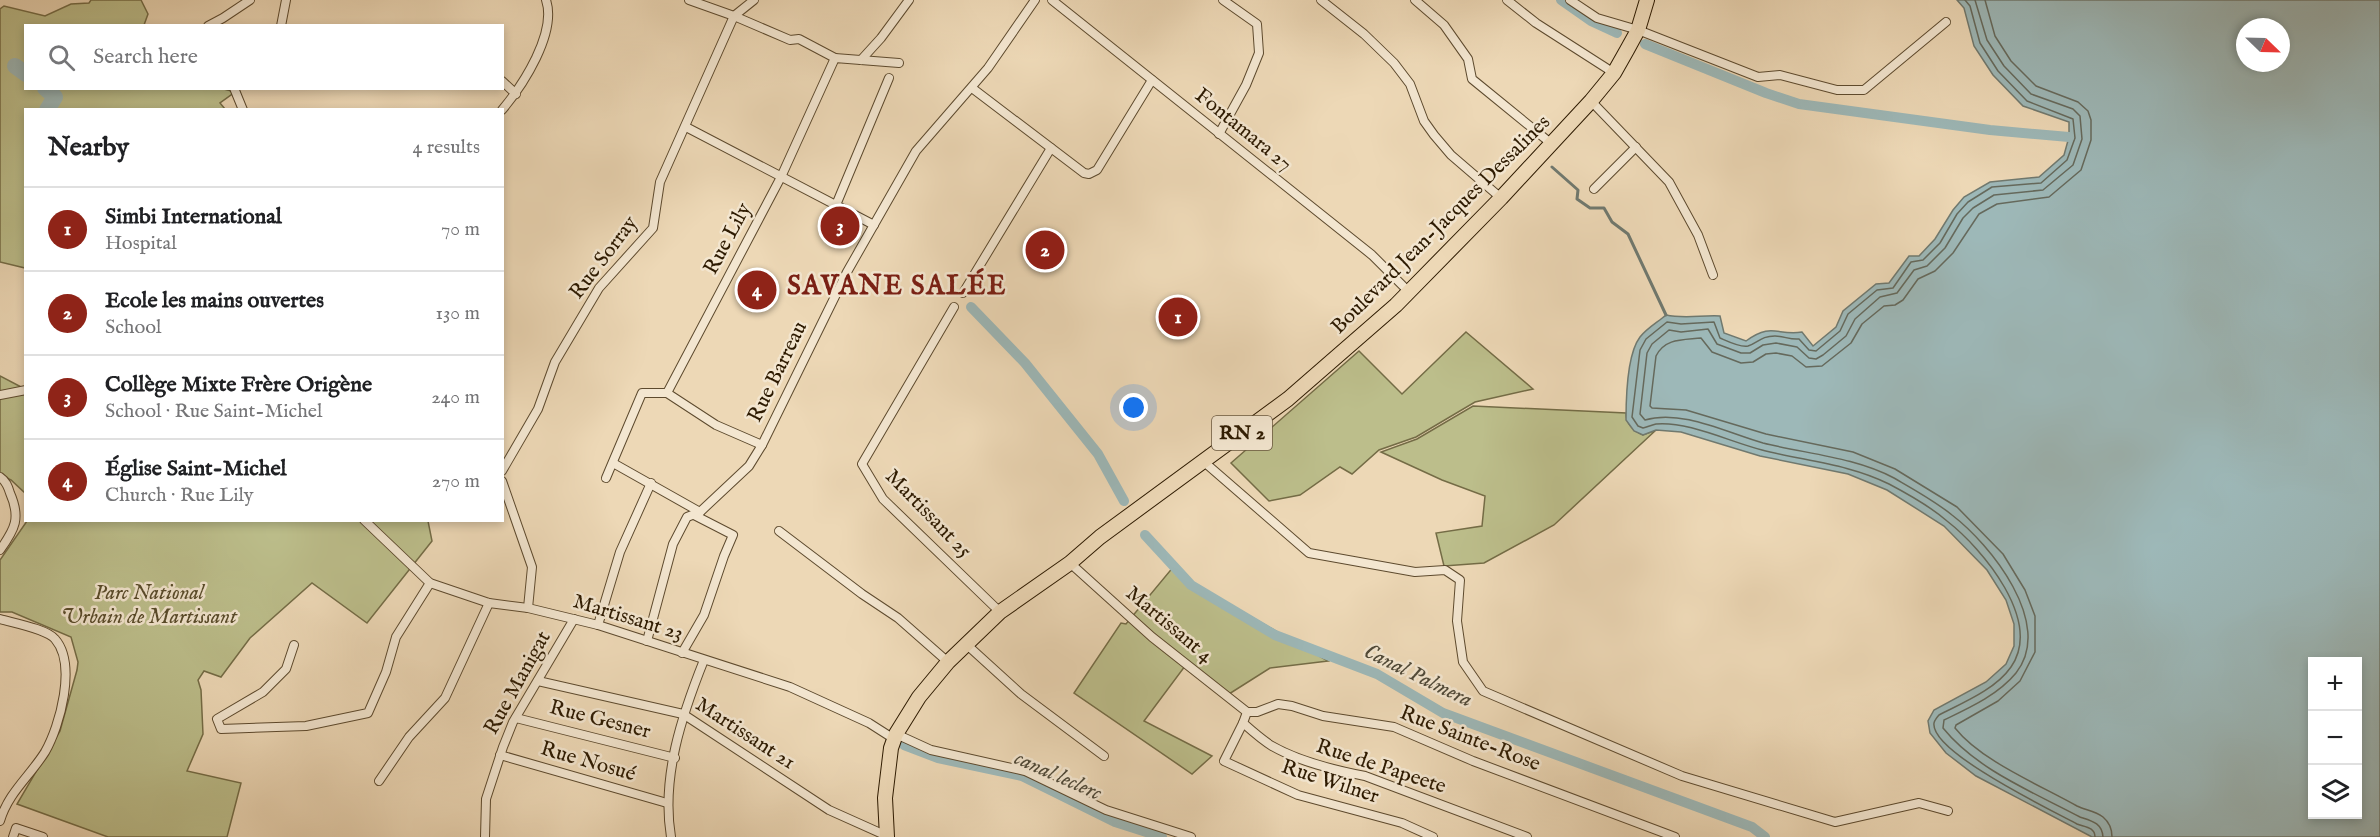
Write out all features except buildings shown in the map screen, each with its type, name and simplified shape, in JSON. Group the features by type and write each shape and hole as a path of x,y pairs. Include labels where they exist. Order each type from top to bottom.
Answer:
{"main road":[{"name":"RN 2","path":"1638,30 1647,0"},
{"name":"Boulevard Jean-Jacques Dessalines","path":"887,836 885,798 887,764 895,736 919,697 948,662 1000,612 1070,563 1101,537 1288,399 1396,305 1553,145 1614,73 1638,30"}],"street":[{"path":"211,24 250,0"},
{"path":"282,24 286,0"},
{"path":"504,108 516,94 540,49 548,24 546,0"},
{"path":"689,0 790,40 799,39 835,58 899,63"},
{"name":"Rue Sorray","path":"504,468 538,408 555,362 599,288 653,228 660,182 734,16 754,0"},
{"path":"861,60 881,38 909,0"},
{"name":"Rue Barreau","path":"647,641 673,544 687,517 697,514 749,466 762,445 847,272 916,151 972,88 1035,0"},
{"name":"Fontamara 27","path":"1052,0 1371,255 1408,291"},
{"path":"1219,134 1246,85 1259,53 1257,24 1222,0"},
{"path":"1321,0 1364,34 1394,63 1410,84 1424,121 1434,135 1451,155 1502,198"},
{"path":"1415,0 1444,25 1468,59 1472,79 1553,145"},
{"path":"1507,0 1536,23 1614,73"},
{"path":"1570,0 1597,18 1638,30 1758,77 1780,75 1837,90 1864,90 1946,22"},
{"name":"Rue Lily","path":"667,393 781,177 835,58"},
{"path":"836,205 889,78"},
{"path":"972,88 1084,173 1092,173 1097,170 1152,80"},
{"path":"504,83 516,94"},
{"path":"235,90 242,108"},
{"path":"1591,101 1669,182 1698,235 1713,275"},
{"path":"686,127 874,225"},
{"path":"1594,189 1636,147"},
{"path":"963,293 1051,148"},
{"name":"Martissant 25","path":"954,307 862,464 883,499 1000,612"},
{"path":"0,395 24,390"},
{"path":"606,478 642,393 667,393 716,425 762,445"},
{"path":"1203,461 1309,553 1415,572 1445,570 1460,580 1457,621 1462,662 1483,691 1682,776 1834,822 1919,803 1948,811"},
{"path":"614,463 651,483 733,535 704,615 682,653"},
{"path":"0,477 6,482 17,516 14,528 0,550"},
{"path":"598,625 620,552 651,483"},
{"path":"504,487 532,567 528,609"},
{"name":"Martissant 23","path":"365,522 430,583 489,603 528,609 598,625 790,687 895,736 931,750 1025,771 1106,810 1191,837"},
{"path":"779,531 862,594 898,618 948,662"},
{"name":"Martissant 4","path":"1070,563 1152,637 1247,712"},
{"path":"294,645 286,669 263,692 217,719 221,729 306,726 368,713 386,672 396,637 430,583"},
{"path":"379,781 409,737 445,698 489,603"},
{"path":"0,619 44,632 55,638 66,657 67,674 56,726 45,752 5,805 0,820"},
{"name":"Rue Manigat","path":"485,837 486,799 500,755 516,718 574,619"},
{"path":"966,644 1021,694 1104,756"},
{"path":"671,837 667,803 683,714 704,660"},
{"name":"Martissant 21","path":"538,681 683,714 829,810 887,836"},
{"name":"Rue Sainte-Rose","path":"1247,712 1257,712 1278,704 1323,716 1394,727 1473,762 1675,837"},
{"path":"1243,723 1247,712"},
{"name":"Rue Gesner","path":"516,718 675,758"},
{"name":"Rue Wilner","path":"1243,723 1224,761 1298,795 1402,823 1433,837"},
{"name":"Rue de Papeete","path":"1243,723 1270,745 1292,756 1341,772 1365,776 1527,837"},
{"name":"Rue Nosué","path":"500,755 667,803"},
{"path":"13,837 16,828 42,837"}],"green space":[{"path":"91,0 141,0 148,14 144,24 24,24 24,90 228,90 235,92 220,103 224,108 24,108 24,268 0,262 0,9 4,6 45,16 71,4 89,3"},
{"path":"1466,332 1533,389 1475,402 1416,437 1379,450 1352,474 1340,467 1300,495 1269,501 1231,463 1359,351 1402,394"},
{"path":"0,376 24,388 24,492 11,480 0,475"},
{"path":"1473,406 1626,413 1629,424 1643,435 1656,430 1554,525 1484,563 1444,566 1436,533 1482,526 1485,496 1442,480 1381,452 1417,439"},
{"name":"Parc National Urbain de Martissant","path":"26,522 428,522 432,541 367,623 312,583 250,638 221,677 204,671 198,680 201,690 203,734 187,771 241,783 227,837 108,837 17,804 60,731 78,662 71,637 12,612 0,612 0,560"},
{"path":"1174,566 1189,581 1328,661 1270,668 1229,694 1188,662 1144,721 1212,756 1192,774 1074,693 1121,623 1126,624"}],"water":[{"path":"1957,0 2380,0 2380,837 2092,837 1976,776 1946,753 1930,733 1928,721 1934,710 1986,682 2006,664 2014,646 2014,624 2006,600 1987,570 1944,526 1887,490 1848,474 1760,456 1681,432 1656,430 1643,435 1634,431 1626,420 1628,377 1632,354 1640,337 1666,315 1720,316 1724,333 1746,341 1762,332 1802,332 1813,346 1836,327 1843,311 1876,284 1889,283 1909,256 1919,256 1935,239 1964,197 1990,182 2039,177 2064,155 2069,137 2069,122 2023,106 1993,75 1974,46 1964,8"}],"waterway":[{"path":"1561,0 1591,21 1617,33"},
{"path":"1645,44 1799,104 1990,130 2069,137"},
{"path":"15,66 24,73"},
{"path":"47,90 55,97 48,108"},
{"path":"1552,167 1578,190 1577,199 1590,208 1604,208 1612,222 1628,234 1666,315"},
{"name":"Canal Palmera","path":"971,307 1025,363 1098,454 1124,501"},
{"name":"Canal Palmera","path":"1145,535 1191,585 1275,635 1377,674 1443,713 1752,827 1765,837"},
{"name":"canal leclerc","path":"904,745 938,758 1022,776 1115,822 1162,837"}],"place":[{"name":"Collège Mixte Frère Origène","path":"840,226"},
{"name":"Ecole les mains ouvertes","path":"1045,250"},
{"name":"Église Saint-Michel","path":"757,290"},
{"name":"Simbi International","path":"1178,317"}],"district":[{"name":"SAVANE SALÉE","path":"897,287"}]}
